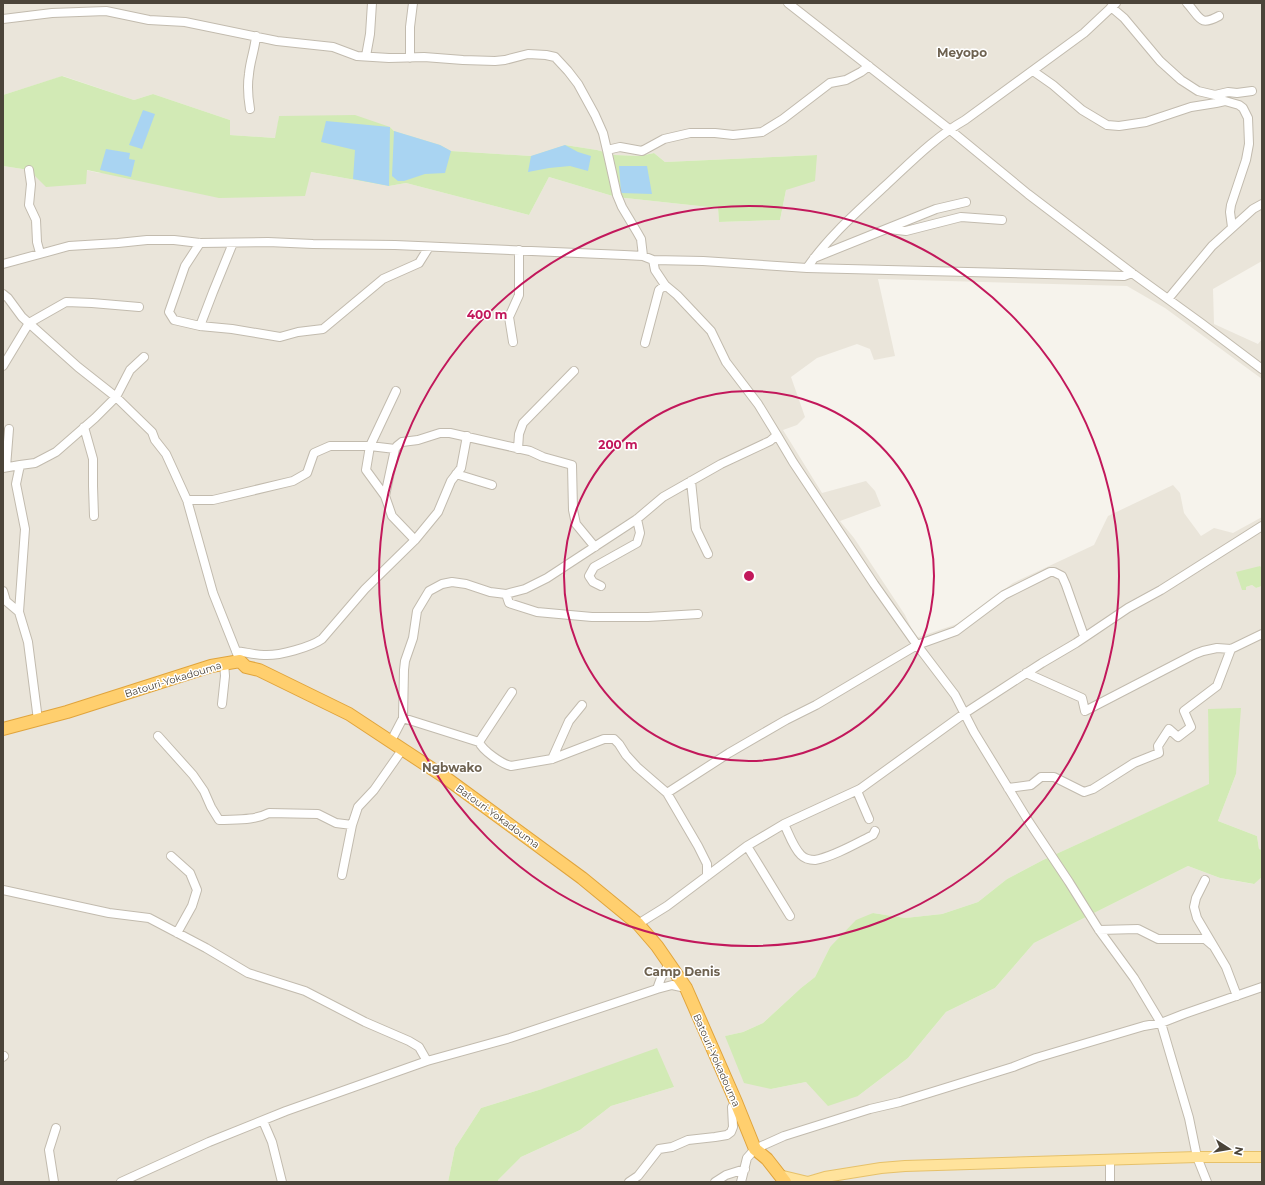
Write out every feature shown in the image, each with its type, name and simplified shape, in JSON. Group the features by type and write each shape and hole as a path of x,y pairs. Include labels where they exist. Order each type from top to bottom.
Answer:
{"highway":[{"name":"Batouri-Yokadouma","path":"3,729 38,720 224,663 238,656 246,666 349,714 446,778 595,888 638,924 657,946 686,988 755,1149 766,1159 782,1178"}],"main road":[{"path":"782,1178 807,1182 825,1176 905,1166 1110,1159 1262,1157"}],"street":[{"path":"366,56 370,34 372,3"},
{"path":"410,58 410,27 413,3"},
{"path":"788,3 949,129 1028,194 1262,369"},
{"path":"1187,3 1198,16 1205,21 1209,21 1219,16"},
{"path":"807,268 819,250 858,211 949,129 965,120 1084,33 1114,5 1160,61 1181,80 1198,91 1215,95 1228,92 1237,93 1252,91"},
{"path":"3,19 52,13 106,11 149,20 185,22 277,40 333,47 352,54 366,56 389,58 424,57 495,61 528,54 546,55 555,58 568,71 586,97 595,116 607,150 617,195 622,207 641,240 643,256"},
{"path":"250,109 248,93 249,73 256,36"},
{"path":"607,150 620,147 642,151 664,139 690,133 732,135 762,132 783,119 830,83 846,80 869,66"},
{"path":"1033,71 1053,85 1082,110 1107,125 1119,126 1146,122 1191,108 1220,102 1234,103 1243,108 1248,118 1249,144 1246,160 1231,205 1230,212 1232,227"},
{"path":"29,170 31,184 29,205 36,220 37,242 40,253"},
{"path":"814,258 936,209 966,202"},
{"path":"1168,299 1212,246 1253,208 1262,204"},
{"path":"887,229 906,231 961,217 1002,220"},
{"path":"3,264 69,246 147,240 174,240 200,243 268,242 519,250 643,256 653,260 703,261 807,268 1124,276 1132,273"},
{"path":"200,243 185,266 169,312 174,320 200,326 232,329 280,337 298,332 323,328 383,279 419,263 429,247"},
{"path":"200,326 233,243"},
{"path":"513,342 509,317 519,294 519,250"},
{"path":"653,260 655,270 665,285 677,295 711,331 726,362 758,404 835,526 917,646 955,695 974,732 1042,844 1069,882 1099,930 1134,978 1160,1023 1189,1118 1197,1157 1207,1182"},
{"path":"646,343 659,290 665,285"},
{"path":"3,294 8,298 22,317 78,367 116,397 152,432 155,440 166,454 187,500 213,593 227,632 238,656 274,655 314,644 322,639 365,589 415,540 438,512 451,481 461,468 467,436"},
{"path":"3,366 29,323 66,302 139,307"},
{"path":"9,429 4,468 20,464 35,464 56,452 116,397 130,370 144,357"},
{"path":"518,449 519,434 523,423 574,371"},
{"path":"396,391 370,446 366,470 385,496 392,516 415,540"},
{"path":"84,427 93,459 94,516"},
{"path":"385,496 395,449 402,442 418,440 440,433 450,433 530,451 543,457 572,465 573,510 576,524 595,547"},
{"path":"391,742 403,718 405,661 412,638 417,611 429,591 442,584 452,582 466,584 490,592 506,594 526,589 547,578 595,547 637,519 663,498 721,464 770,441 777,436"},
{"path":"187,500 213,500 293,481 307,473 314,453 330,446 370,446 395,449"},
{"path":"20,464 16,484 25,529 19,612 28,642 38,720"},
{"path":"456,474 492,485"},
{"path":"691,482 696,529 708,554"},
{"path":"601,586 593,582 589,576 590,573 594,568 637,543 640,533 637,519"},
{"path":"638,924 667,906 747,846 784,824 857,791 965,713 1026,673 1056,656 1128,608 1161,590 1262,526"},
{"path":"667,793 729,753 786,720 816,705 917,646 956,631 1004,594 1044,575 1054,572 1062,576 1084,636"},
{"path":"3,591 6,601 19,612"},
{"path":"506,594 509,603 537,612 592,617 648,617 698,614"},
{"path":"1026,673 1082,698 1086,711 1204,650 1217,648 1231,649 1262,634"},
{"path":"1008,788 1031,785 1041,777 1054,777 1084,792 1093,789 1134,763 1159,753 1158,746 1169,729 1178,736 1191,727 1184,710 1217,686 1231,649"},
{"path":"222,704 225,676 224,663"},
{"path":"479,742 512,692"},
{"path":"552,759 569,721 582,705"},
{"path":"403,718 479,742 481,747 506,765 511,766 552,759 604,739 614,739 637,768 667,793 707,864 707,876"},
{"path":"158,736 193,775 204,791 218,820 250,819 262,817 269,813 318,814 336,823 352,825"},
{"path":"342,875 352,825 358,807 374,790 402,750"},
{"path":"857,791 869,819"},
{"path":"784,824 795,847 801,855 807,859 815,860 842,851 873,835 875,831"},
{"path":"747,846 790,916"},
{"path":"171,856 190,873 197,890 192,906 177,933"},
{"path":"707,864 716,870"},
{"path":"1205,880 1196,898 1194,907 1197,918 1226,966 1237,996"},
{"path":"3,890 109,913 149,918 248,973 305,992 365,1022 409,1041 419,1047 428,1061"},
{"path":"1099,930 1138,929 1158,939 1205,939 1217,950"},
{"path":"657,989 661,978 670,964"},
{"path":"121,1182 136,1179 174,1157 263,1121 428,1061 518,1036 657,989 672,985 686,988"},
{"path":"741,1182 747,1158 755,1149 794,1133 870,1109 900,1102 1013,1067 1043,1056 1144,1026 1160,1023 1262,987"},
{"path":"630,1182 638,1176 659,1149 672,1147 688,1140 721,1136 731,1132 733,1127 732,1107 736,1102"},
{"path":"263,1121 272,1142 282,1182"},
{"path":"54,1182 49,1150 56,1128"},
{"path":"1110,1159 1110,1182"},
{"path":"715,1182 726,1175 744,1169"}],"shaded area":[{"path":"3,3 1262,3 1262,261 1213,289 1214,324 1258,344 1262,339 1262,379 1165,308 1127,286 878,279 895,356 874,360 870,349 857,344 817,358 791,377 805,417 797,425 783,430 822,493 866,481 875,491 881,506 840,521 854,538 905,615 916,638 960,623 1013,583 1094,545 1108,516 1173,485 1180,493 1184,513 1201,536 1214,528 1233,533 1262,517 1262,568 1259,566 1246,587 1252,585 1256,588 1262,586 1262,850 1259,849 1257,836 1218,821 1236,774 1208,710 1210,784 1043,860 1007,879 978,902 942,914 905,918 873,913 830,947 815,977 763,1023 743,1032 725,1036 771,1089 806,1082 858,1096 908,1058 946,1012 995,988 1034,943 1188,866 1220,878 1253,884 1262,877 1262,1182 498,1182 498,1180 521,1157 580,1130 611,1106 674,1087 542,1089 481,1108 455,1148 448,1182 3,1182 3,166 29,170 86,170 99,173 311,172 389,186 406,183 529,215 549,177 616,197 718,208 719,222 780,220 786,190 817,155 665,162 654,153 640,156 615,155 597,150 565,145 531,156 451,151 439,145 394,131 390,127 279,116 276,138 230,135 230,120 153,94 134,100 63,76 3,95"}],"green space":[{"path":"62,76 134,100 153,94 230,120 230,135 275,138 279,116 355,115 390,127 394,131 440,145 451,151 531,156 565,145 597,150 615,155 640,156 654,153 665,162 817,155 815,181 786,190 780,220 719,222 718,208 616,197 549,177 529,215 406,183 389,186 311,172 305,196 219,198 87,170 86,184 46,187 29,170 3,166 3,95"},
{"path":"1260,566 1262,568 1262,586 1256,588 1252,585 1246,587 1246,590 1242,590 1236,572"},
{"path":"1241,708 1236,774 1218,821 1257,836 1259,849 1262,850 1262,877 1254,884 1220,878 1188,866 1034,943 995,988 946,1012 908,1058 858,1096 828,1106 806,1082 771,1089 744,1083 725,1036 743,1032 763,1023 815,977 830,947 856,920 873,913 905,918 942,914 978,902 1007,879 1043,860 1209,784 1208,709"},
{"path":"657,1048 674,1087 611,1106 580,1130 521,1157 498,1180 498,1182 448,1182 455,1148 481,1108 542,1089"}],"water":[{"path":"143,110 155,114 142,149 129,145"},
{"path":"326,121 390,127 389,186 353,179 355,150 321,142"},
{"path":"394,131 440,145 451,151 445,173 425,174 404,181 398,181 392,176"},
{"path":"565,145 578,152 591,156 588,171 570,166 528,172 531,156"},
{"path":"106,149 130,153 129,159 135,160 131,177 100,170"},
{"path":"619,166 647,166 652,194 621,193"}],"district":[{"name":"Meyopo","path":"962,53"},
{"name":"Ngbwako","path":"452,768"},
{"name":"Camp Denis","path":"682,972"}]}
